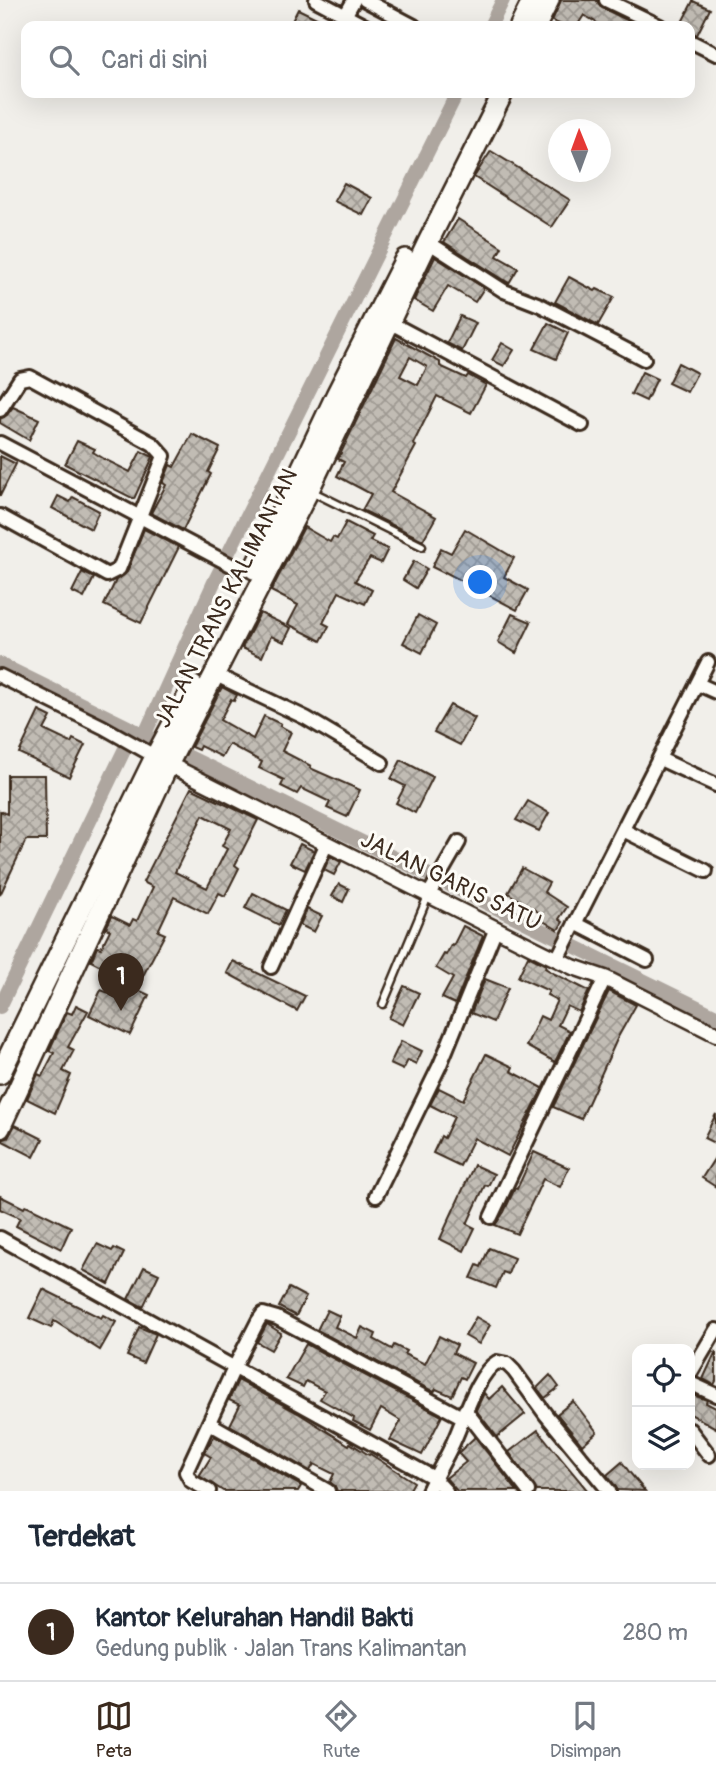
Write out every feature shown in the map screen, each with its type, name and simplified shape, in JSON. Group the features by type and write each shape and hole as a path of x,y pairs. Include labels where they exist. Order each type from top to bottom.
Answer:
{"highway":[{"path":"522,21 533,0"},
{"path":"538,21 549,0"},
{"name":"JALAN TRANS KALIMANTAN","path":"181,723 214,674 309,490 343,399 487,98"},
{"name":"JALAN TRANS KALIMANTAN","path":"0,1074 181,723 244,568 389,322 500,98"},
{"name":"JALAN TRANS KALIMANTAN","path":"0,1128 161,761"}],"street":[{"path":"316,0 355,21"},
{"path":"345,16 354,0"},
{"path":"365,0 405,21"},
{"path":"606,0 650,21"},
{"path":"695,44 716,54"},
{"path":"428,242 505,291 540,305 645,359"},
{"path":"389,322 582,425"},
{"path":"0,410 20,379 30,377 153,444 164,456 119,569 107,575 0,516"},
{"path":"0,443 140,519 244,568"},
{"path":"559,953 708,662"},
{"path":"214,674 306,718 382,763"},
{"path":"0,676 110,731 161,761"},
{"path":"698,684 716,692"},
{"path":"660,759 716,785"},
{"name":"JALAN GARIS SATU","path":"161,761 326,845 432,889 496,928 559,953 716,1034"},
{"path":"623,830 706,871"},
{"path":"432,889 459,842"},
{"path":"271,967 326,845"},
{"path":"376,1196 440,1065 496,928"},
{"path":"572,928 647,960"},
{"path":"491,1217 605,978"},
{"path":"0,1238 434,1478 446,1491"},
{"path":"209,1491 191,1481 186,1472 235,1366 258,1321 266,1314 464,1413 528,1491"},
{"path":"695,1366 716,1330"},
{"path":"428,1491 452,1445 464,1413 490,1367 497,1362 507,1364 609,1491"},
{"path":"695,1384 716,1395"},
{"path":"209,1423 328,1491"},
{"path":"695,1437 709,1455"}],"lane":[{"path":"309,490 422,546"},
{"path":"383,1004 432,889"}],"building":[{"path":"561,0 596,0 602,8 629,21 594,21 584,15 580,21 552,21"},
{"path":"693,1 710,9 697,35 695,21 683,21"},
{"path":"298,9 323,21 292,21"},
{"path":"491,151 570,200 552,227 474,177"},
{"path":"344,183 372,198 363,215 334,201"},
{"path":"458,219 502,247 497,256 518,268 509,283 444,242"},
{"path":"435,257 484,288 475,302 448,286 433,311 414,300"},
{"path":"569,277 595,291 597,289 614,297 598,325 555,302"},
{"path":"460,316 476,323 462,351 447,343"},
{"path":"548,323 568,333 556,359 534,349"},
{"path":"396,338 440,362 440,366 466,378 468,375 486,385 471,413 437,396 413,444 416,446 391,492 436,517 423,540 362,510 371,494 337,476 344,462 338,459","holes":["410,357 427,367 418,385 400,376"]},
{"path":"502,343 514,350 504,366 492,360"},
{"path":"678,363 697,373 687,392 668,383"},
{"path":"642,372 657,379 646,401 631,394"},
{"path":"13,407 39,419 29,440 0,423 0,419"},
{"path":"192,434 220,448 208,472 211,474 183,530 151,513 166,485 163,483 170,465 174,467"},
{"path":"77,441 95,449 93,452 130,472 141,451 153,457 134,499 65,464"},
{"path":"0,456 16,464 0,496"},
{"path":"58,496 70,502 73,497 99,511 91,529 52,508"},
{"path":"346,522 373,536 370,541 388,549 381,563 370,558 355,581 372,590 365,604 339,592 323,623 329,626 321,641 288,624 298,605 271,591 304,527 330,542 333,537 337,539"},
{"path":"144,529 179,547 141,623 104,605 116,580 127,572"},
{"path":"465,529 514,558 504,577 528,590 517,610 432,567 441,548 451,553"},
{"path":"414,561 427,569 416,588 403,580"},
{"path":"82,572 94,578 84,598 72,592"},
{"path":"260,613 291,628 284,642 271,636 262,657 242,648"},
{"path":"512,614 531,622 516,653 498,642"},
{"path":"418,615 436,625 422,653 403,643"},
{"path":"222,687 237,695 234,701 231,699 220,720 253,739 264,716 281,724 280,726 291,732 282,751 311,766 310,768 360,790 347,817 327,808 330,802 301,788 297,794 281,786 284,780 259,768 262,762 229,744 222,757 200,746 198,750 191,747"},
{"path":"450,705 475,718 460,745 434,732"},
{"path":"39,711 51,717 44,730 71,743 73,739 85,745 69,777 19,753"},
{"path":"401,760 433,777 415,813 396,803 405,786 391,779"},
{"path":"7,775 45,775 46,840 26,840 0,895 0,811 7,814"},
{"path":"191,788 258,820 235,865 239,868 225,896 219,893 208,914 174,897 158,931 165,934 136,989 149,995 130,1035 89,1015 101,990 109,993 118,975 91,961 97,947 101,948 110,930 106,928 112,916 130,925 133,919 137,921 153,887 143,882","holes":["203,815 231,829 222,846 227,849 207,888 175,872"]},
{"path":"528,801 549,813 539,831 516,820"},
{"path":"300,844 314,851 305,870 290,863"},
{"path":"330,856 341,862 334,875 324,870"},
{"path":"522,868 549,883 544,892 567,907 559,919 563,922 558,930 540,919 543,915 508,893"},
{"path":"339,884 349,889 343,902 332,896"},
{"path":"253,893 286,910 279,925 245,908"},
{"path":"307,909 322,916 314,932 300,925"},
{"path":"463,926 483,936 455,1004 442,998 453,978 436,968 444,954 453,946"},
{"path":"528,956 546,965 545,968 555,974 589,991 579,1012 567,1006 558,1025 570,1031 555,1062 526,1046 540,1016 548,1020 557,1000 547,995 549,991 518,977"},
{"path":"233,961 305,996 297,1011 227,973"},
{"path":"485,979 508,988 493,1022 471,1013"},
{"path":"404,986 419,993 403,1025 389,1018"},
{"path":"609,991 636,1005 618,1037 581,1119 553,1107"},
{"path":"76,1005 88,1011 68,1047 74,1050 63,1071 71,1075 55,1113 27,1099 38,1074 42,1076 54,1053 49,1051 67,1012 72,1014"},
{"path":"401,1041 422,1051 416,1064 408,1060 403,1070 390,1064"},
{"path":"486,1054 513,1067 511,1071 543,1088 508,1156 474,1138 460,1166 433,1153 454,1117 430,1105 439,1088 463,1100"},
{"path":"716,1114 716,1144 704,1138"},
{"path":"15,1125 43,1139 34,1157 1,1140 8,1138"},
{"path":"534,1152 569,1168 560,1187 543,1179 517,1234 495,1225 515,1188 517,1189"},
{"path":"716,1156 716,1187 702,1178"},
{"path":"474,1165 494,1174 488,1186 485,1185 467,1224 475,1228 464,1251 440,1239"},
{"path":"0,1196 24,1208 26,1205 71,1227 61,1249 16,1226 20,1218 0,1209"},
{"path":"97,1244 124,1253 109,1284 83,1270"},
{"path":"489,1248 514,1258 508,1274 503,1272 496,1288 471,1278 477,1265 481,1267"},
{"path":"144,1267 159,1274 143,1307 128,1299"},
{"path":"289,1288 306,1297 296,1316 279,1307"},
{"path":"43,1289 101,1318 103,1315 116,1322 100,1350 54,1321 51,1328 29,1318"},
{"path":"327,1310 340,1316 335,1327 357,1338 362,1327 376,1334 374,1339 392,1349 394,1345 406,1351 404,1354 425,1364 439,1336 457,1345 453,1353 473,1363 465,1379 461,1377 452,1396 436,1389 434,1392 317,1330"},
{"path":"476,1317 490,1325 479,1344 465,1336"},
{"path":"267,1324 281,1333 271,1350 257,1342"},
{"path":"139,1327 156,1334 143,1363 127,1356"},
{"path":"306,1344 442,1416 422,1455 390,1440 401,1421 381,1409 370,1430 320,1399 325,1391 306,1381 303,1387 286,1379"},
{"path":"716,1351 716,1381 714,1385 703,1379"},
{"path":"550,1375 559,1387 545,1398 537,1388"},
{"path":"238,1380 349,1445 350,1443 370,1454 414,1482 409,1491 337,1491 330,1482 334,1474 314,1464 310,1471 230,1425 240,1405 229,1400"},
{"path":"502,1387 525,1414 497,1437 476,1410 484,1393 489,1399"},
{"path":"695,1396 707,1400 706,1403 716,1408 716,1428 695,1417"},
{"path":"573,1401 597,1432 582,1445 557,1414"},
{"path":"538,1430 588,1491 537,1491 509,1452"},
{"path":"214,1436 301,1486 298,1491 223,1491 199,1476 211,1457 204,1453"},
{"path":"475,1437 517,1491 457,1491 446,1478 466,1462 458,1453"},
{"path":"622,1462 645,1491 618,1490 607,1475"}],"waterway":[{"path":"492,21 503,0"},
{"path":"144,736 215,580 455,98"},
{"path":"0,664 716,1016"},
{"path":"0,1007 133,732"}],"place":[{"name":"Kantor Kelurahan Handil Bakti","path":"121,1011"}]}
